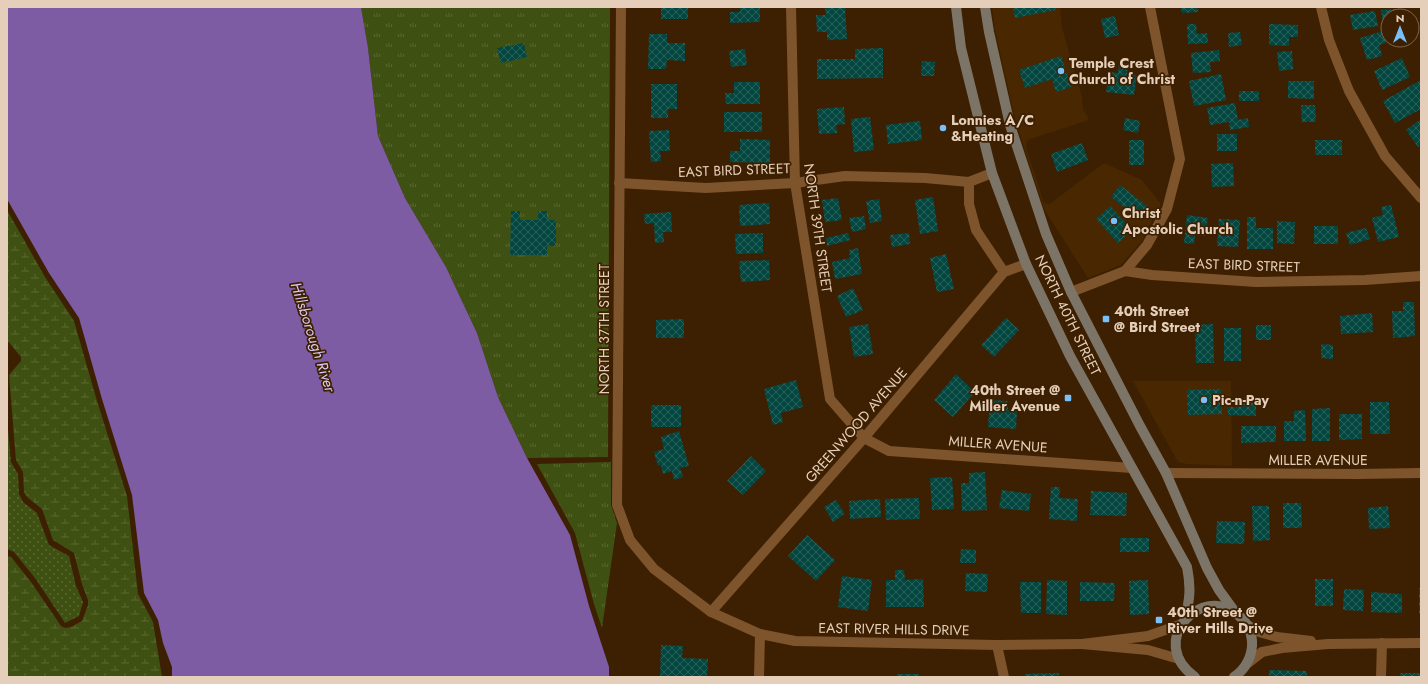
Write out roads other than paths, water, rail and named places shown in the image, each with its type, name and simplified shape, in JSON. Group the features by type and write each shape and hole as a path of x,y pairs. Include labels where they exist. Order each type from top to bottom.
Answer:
{"main road":[{"name":"NORTH 40TH STREET","path":"956,7 961,48 992,173 1026,264 1070,356 1187,567 1190,582 1190,595 1184,621 1176,637 1176,646 1179,659"},
{"name":"NORTH 40TH STREET","path":"985,7 989,32 1010,125 1038,211 1070,292 1166,473 1207,568 1219,590 1246,624"},
{"path":"1184,621 1198,610 1210,606 1223,607 1235,612"},
{"path":"1238,675 1248,663 1251,654 1252,638 1246,624"},
{"path":"1179,659 1188,672 1195,677"}],"street":[{"name":"NORTH 37TH STREET","path":"621,7 617,505 630,540 654,569 711,612"},
{"name":"NORTH 39TH STREET","path":"791,7 795,183 830,398 864,438"},
{"path":"1070,292 1125,271 1147,245 1167,209 1180,159 1150,7"},
{"path":"1321,7 1329,40 1349,91 1385,156 1421,198"},
{"name":"EAST BIRD STREET","path":"619,183 706,188 795,183 845,176 925,178 968,182 992,173"},
{"path":"968,182 969,204 976,230 1004,272"},
{"name":"GREENWOOD AVENUE","path":"711,612 864,438 1004,272 1026,264"},
{"name":"EAST BIRD STREET","path":"1125,271 1152,276 1256,282 1366,280 1421,276"},
{"name":"MILLER AVENUE","path":"864,438 889,451 1132,468"},
{"name":"MILLER AVENUE","path":"1166,473 1421,473"},
{"name":"EAST RIVER HILLS DRIVE","path":"711,612 760,634 795,641 997,645 1082,644 1148,650 1179,659"},
{"name":"EAST RIVER HILLS DRIVE","path":"1082,644 1148,636 1184,621"},
{"path":"1246,624 1265,634 1328,644"},
{"path":"759,677 760,634"},
{"path":"1381,677 1382,643"},
{"path":"1248,663 1262,652 1282,648 1328,644 1421,643"},
{"path":"997,645 1004,677"}],"water":[{"name":"Hillsborough River","path":"7,7 361,7 368,48 378,136 405,198 446,267 477,333 498,397 527,458 570,535 589,606 609,667 609,677 172,677 172,667 163,643 158,620 144,593 132,495 102,399 79,318 49,273 7,199"}],"place":[{"name":"Temple Crest Church of Christ","path":"1061,71"},
{"name":"Lonnies A/C &Heating","path":"943,128"},
{"name":"Christ Apostolic Church","path":"1114,221"},
{"name":"40th Street @ Bird Street","path":"1106,319"},
{"name":"40th Street @ Miller Avenue","path":"1068,398"},
{"name":"Pic-n-Pay","path":"1204,400"},
{"name":"40th Street @ River Hills Drive","path":"1159,620"}]}
